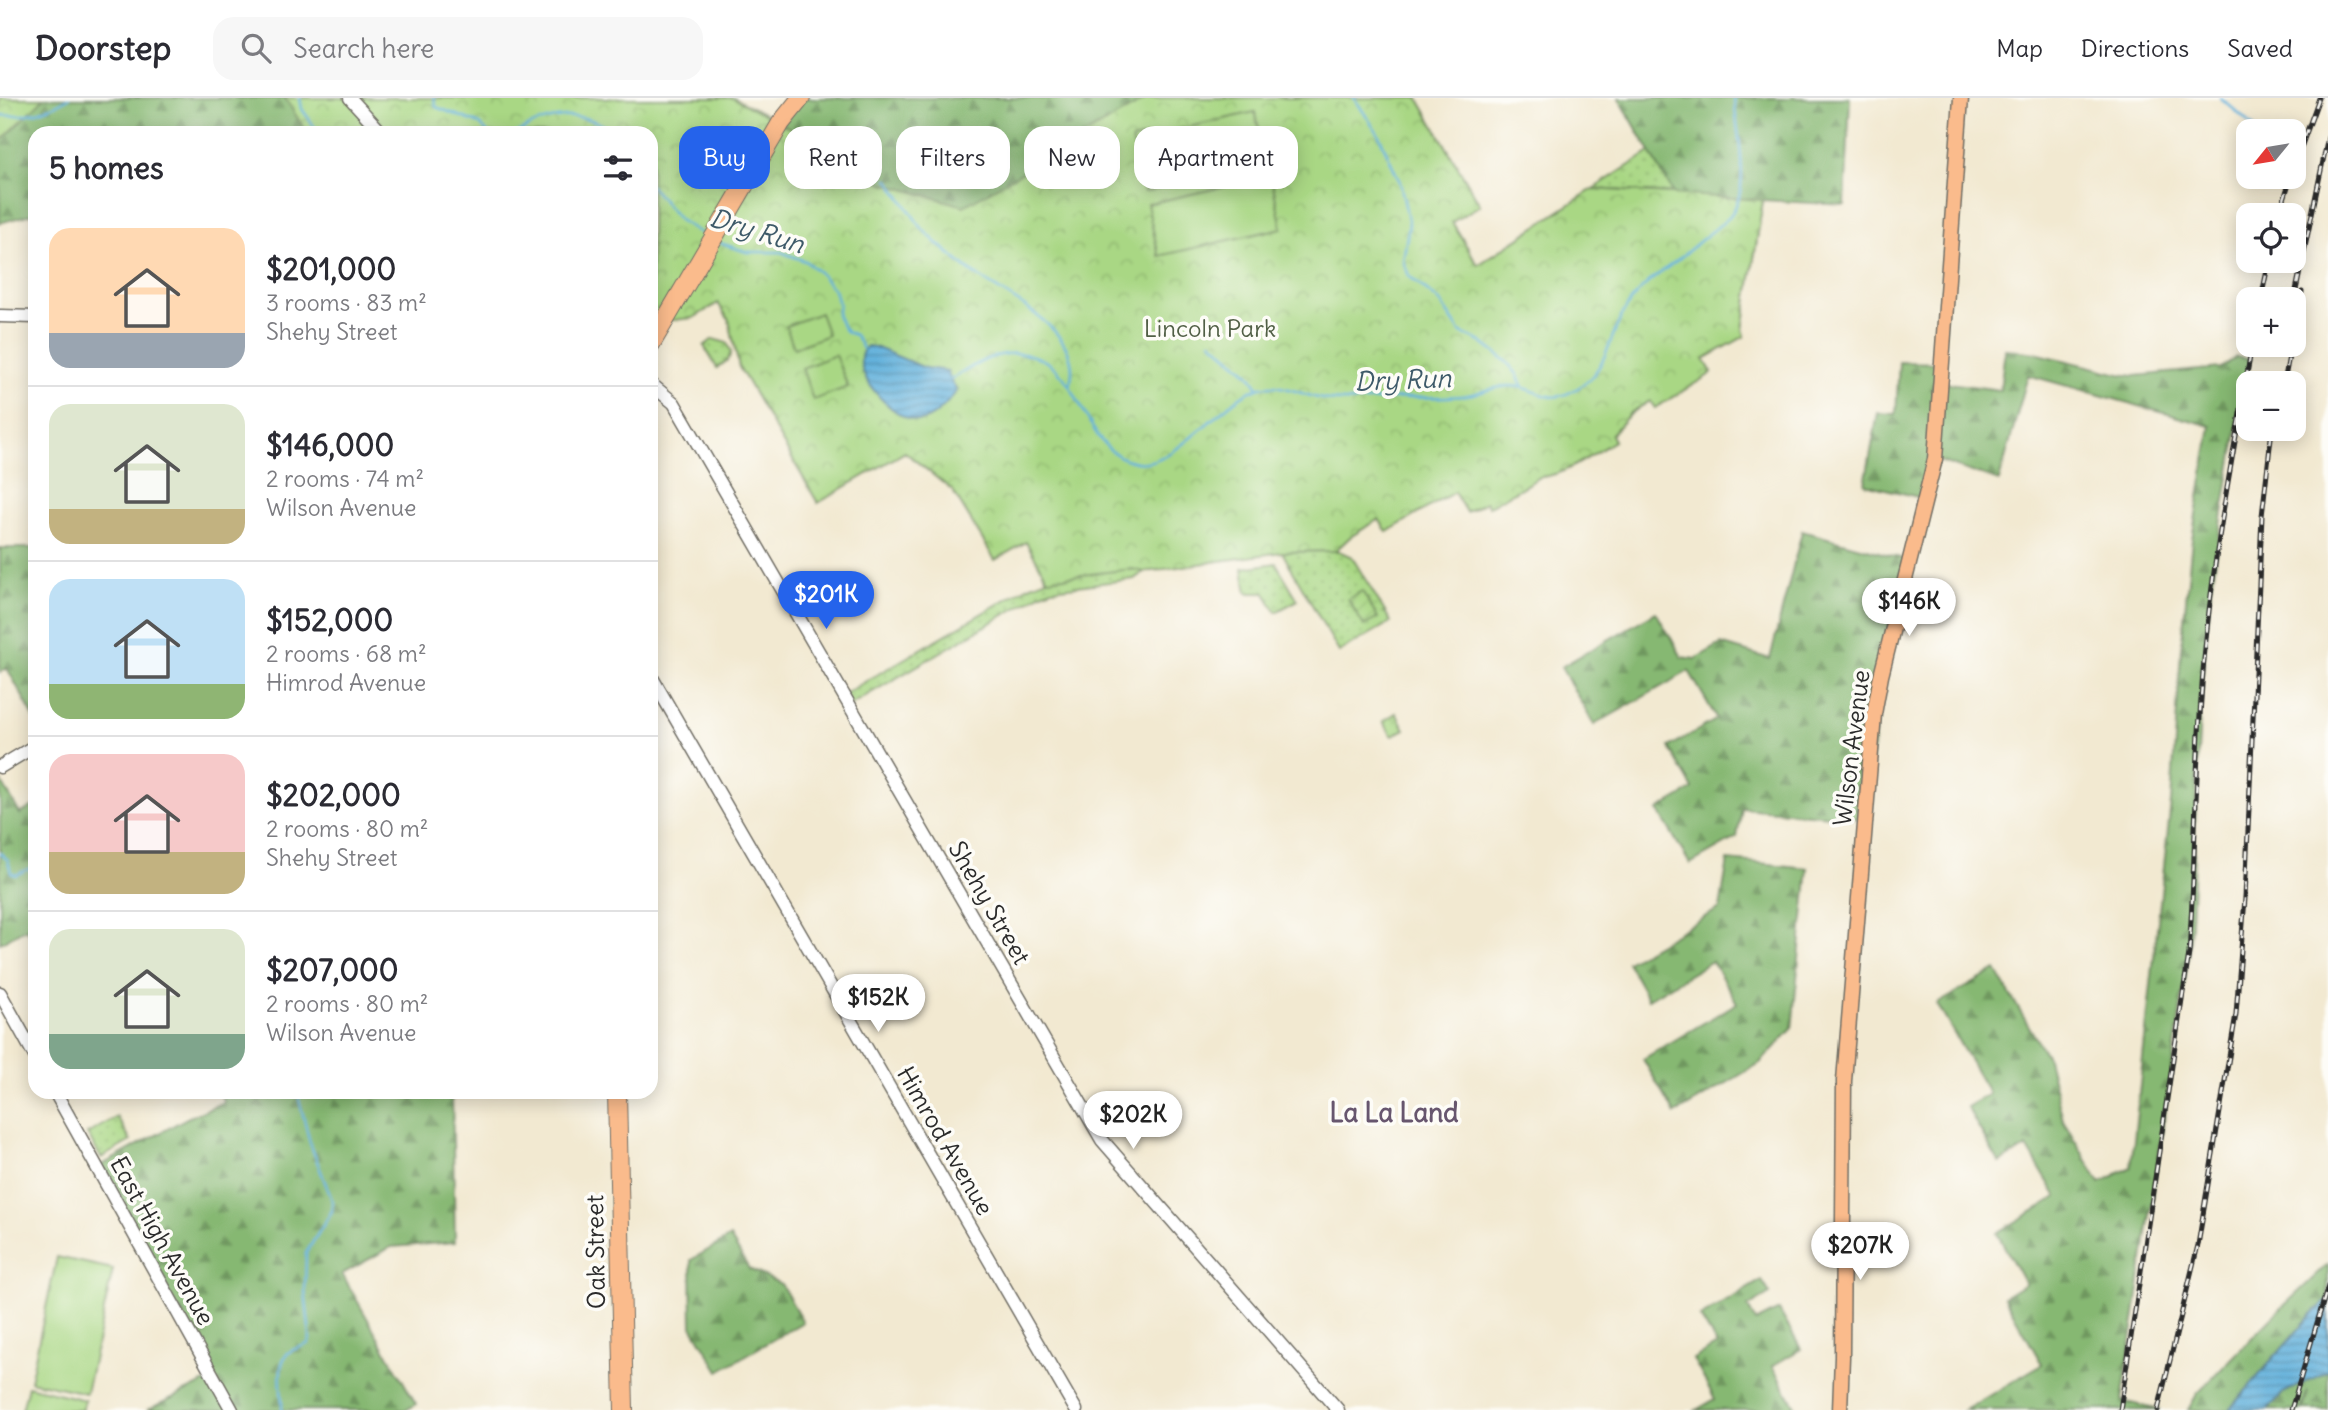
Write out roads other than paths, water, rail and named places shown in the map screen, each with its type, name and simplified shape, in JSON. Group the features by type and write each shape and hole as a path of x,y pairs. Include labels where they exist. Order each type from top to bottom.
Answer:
{"highway":[{"path":"782,121 791,98"},
{"path":"658,331 782,121 801,98"},
{"name":"Oak Street","path":"617,1099 624,1410"}],"main road":[{"name":"Wilson Avenue","path":"1840,1410 1845,1050 1874,714 1881,676 1936,459 1961,98"}],"street":[{"path":"350,98 376,126"},
{"path":"0,316 28,317"},
{"name":"Shehy Street","path":"658,390 674,403 1102,1140 1338,1410"},
{"name":"Himrod Avenue","path":"658,688 1076,1410"},
{"path":"0,767 28,750"},
{"path":"0,993 28,1043"},
{"name":"East High Avenue","path":"59,1099 232,1410"}],"water":[{"path":"867,346 925,368 948,371 957,391 930,418 919,421 909,419 885,403 866,379 861,367 861,355"},
{"path":"2328,1300 2328,1371 2283,1393 2267,1410 2229,1410 2312,1314"}],"waterway":[{"name":"Dry Run","path":"0,115 36,112 69,98"},
{"name":"Dry Run","path":"300,98 302,109 314,126"},
{"path":"434,98 436,107 482,126"},
{"path":"1354,98 1378,133 1400,182 1409,224 1403,261 1409,276 1440,302 1461,333 1481,342 1506,361 1517,374 1523,388"},
{"name":"Dry Run","path":"950,380 984,360 1003,354 1023,354 1044,360 1059,372 1102,442 1117,455 1136,462 1151,461 1167,455 1246,393 1261,387 1286,388 1320,399 1347,401 1461,396 1508,386 1549,396 1567,394 1578,388 1596,371 1622,315 1639,292 1725,221 1734,209 1742,180 1734,98"},
{"name":"Dry Run","path":"2221,98 2245,119"},
{"name":"Dry Run","path":"530,126 553,118 566,117 579,117 604,126"},
{"path":"888,179 935,241 973,273 1033,312 1051,328 1064,345 1071,364 1070,385"},
{"name":"Dry Run","path":"658,194 679,220 707,237"},
{"name":"Dry Run","path":"720,243 747,252 781,252 805,261 819,272 834,290 839,305 837,314 843,328 855,335 863,349"},
{"path":"1211,341 1249,374 1258,387"},
{"path":"0,853 8,860 11,873 16,875 28,869"},
{"path":"282,1410 281,1372 284,1358 290,1351 309,1343 310,1337 305,1291 306,1253 332,1211 332,1200 310,1143 299,1099"}],"railway":[{"path":"2306,134 2319,98"},
{"path":"2297,287 2328,137"},
{"path":"2283,203 2287,189"},
{"path":"2264,287 2266,273"},
{"path":"2120,1410 2189,953 2199,733 2208,620 2250,357"},
{"path":"2286,371 2289,357"},
{"path":"2158,1410 2198,1245 2236,1014 2245,898 2262,516 2271,441"},
{"path":"2291,1410 2328,1286"}],"district":[{"name":"La La Land","path":"1394,1113"}],"park label":[{"name":"Lincoln Park","path":"1210,329"}]}
